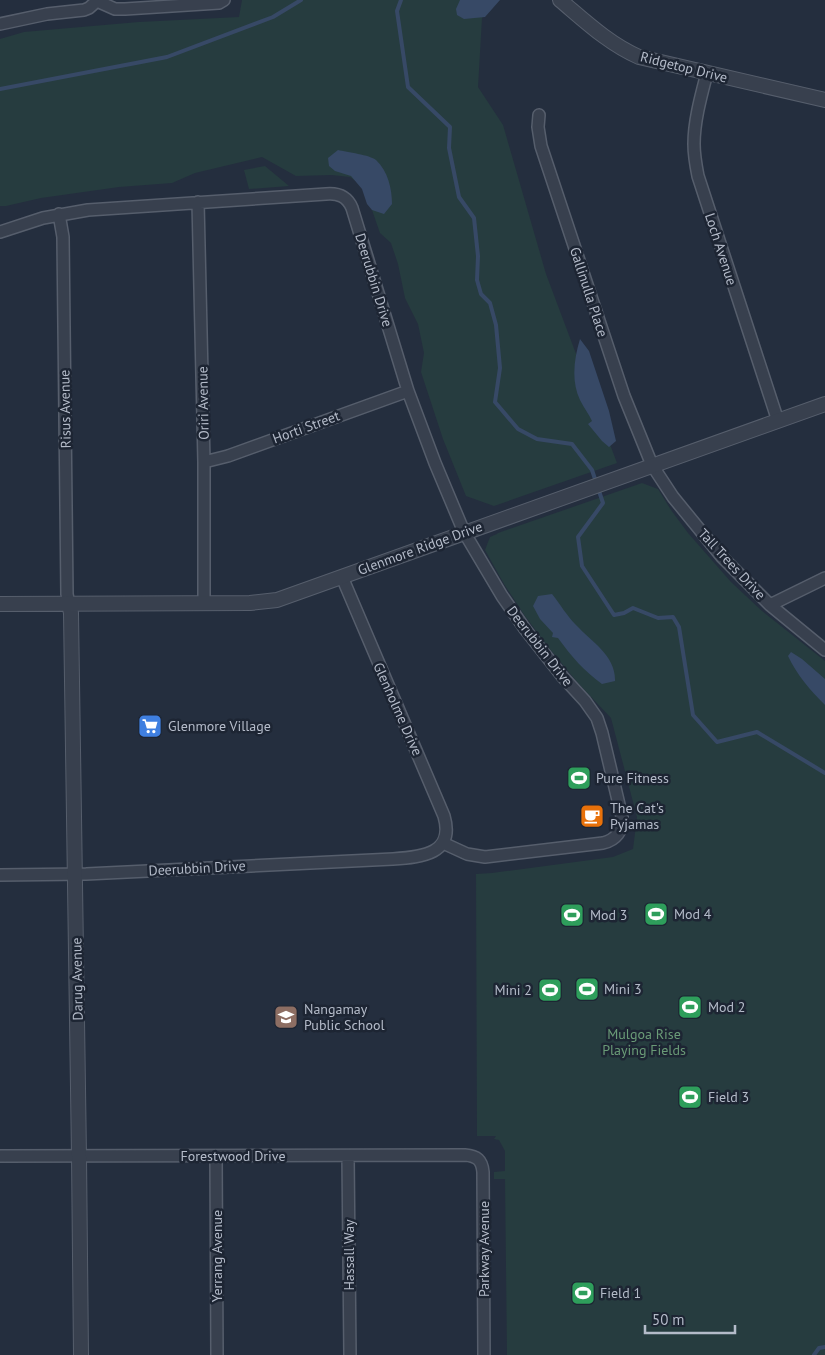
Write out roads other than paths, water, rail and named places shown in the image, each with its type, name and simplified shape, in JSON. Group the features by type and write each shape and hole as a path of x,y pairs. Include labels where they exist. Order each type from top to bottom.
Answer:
{"street":[{"path":"0,24 47,14 84,10 98,0 103,5 114,9 125,9 220,3 224,0"},
{"name":"Ridgetop Drive","path":"560,0 597,31 631,53 648,60 825,100"},
{"name":"Loch Avenue","path":"707,73 695,131 694,150 698,176 778,421"},
{"name":"Gallinulla Place","path":"539,115 538,127 541,146 624,396 652,465"},
{"name":"Deerubbin Drive","path":"0,232 59,214 88,210 326,194 337,194 345,198 352,208 408,391 435,464 464,532 516,616 540,649 597,718 622,821 620,832 608,842 496,857 479,857 467,854 443,843 427,855 404,858 76,874 0,875"},
{"name":"Oriri Avenue","path":"198,202 204,462 204,604"},
{"name":"Risus Avenue","path":"59,214 63,237 69,604"},
{"name":"Horti Street","path":"204,462 228,456 408,391"},
{"name":"Glenmore Ridge Drive","path":"0,604 204,604 263,602 290,596 497,520 825,404"},
{"name":"Tall Trees Drive","path":"652,465 673,497 707,540 736,572 770,605 825,650"},
{"name":"Glenholme Drive","path":"342,577 444,816 447,829 443,843"},
{"path":"770,605 825,578"},
{"name":"Darug Avenue","path":"69,604 71,613 76,874 81,1355"},
{"name":"Forestwood Drive","path":"0,1156 465,1155"},
{"name":"Parkway Avenue","path":"465,1155 478,1159 483,1166 484,1355"},
{"name":"Yerrang Avenue","path":"216,1156 217,1355"},
{"name":"Hassall Way","path":"348,1156 350,1355"}],"water":[{"path":"460,0 500,0 485,17 464,19 457,15 456,9"},
{"path":"338,150 369,157 376,160 384,169 390,186 392,204 384,214 372,210 367,204 362,189 351,176 335,171 329,166 328,158"},
{"path":"580,339 589,351 609,411 616,441 609,447 588,424 592,421 577,393 574,370"},
{"path":"552,594 573,621 602,650 612,664 615,681 602,684 578,663 558,638 552,637 553,633 540,619 533,606 538,596"},
{"path":"791,652 825,679 825,705 795,670 788,656"}],"waterway":[{"path":"0,89 167,57 273,17 301,0"},
{"path":"401,0 397,11 408,87 450,127 449,148 459,197 474,218 478,256 477,280 481,294 490,303 496,325 500,368 495,402 518,429 537,439 572,444 592,470 603,503 578,537 582,566 614,615 624,613 633,608 658,618 673,617 679,627 693,715 717,742 757,732 825,773"},
{"path":"814,1355 819,1348 825,1347"}],"place":[{"name":"Glenmore Village","path":"150,726"},
{"name":"Pure Fitness","path":"579,778"},
{"name":"The Cat's Pyjamas","path":"592,816"},
{"name":"Mod 4","path":"656,914"},
{"name":"Mod 3","path":"572,915"},
{"name":"Mini 3","path":"587,989"},
{"name":"Mini 2","path":"550,990"},
{"name":"Mod 2","path":"690,1007"},
{"name":"Nangamay Public School","path":"286,1017"},
{"name":"Field 3","path":"690,1097"},
{"name":"Field 1","path":"583,1293"}],"park label":[{"name":"Mulgoa Rise Playing Fields","path":"644,1042"}]}
